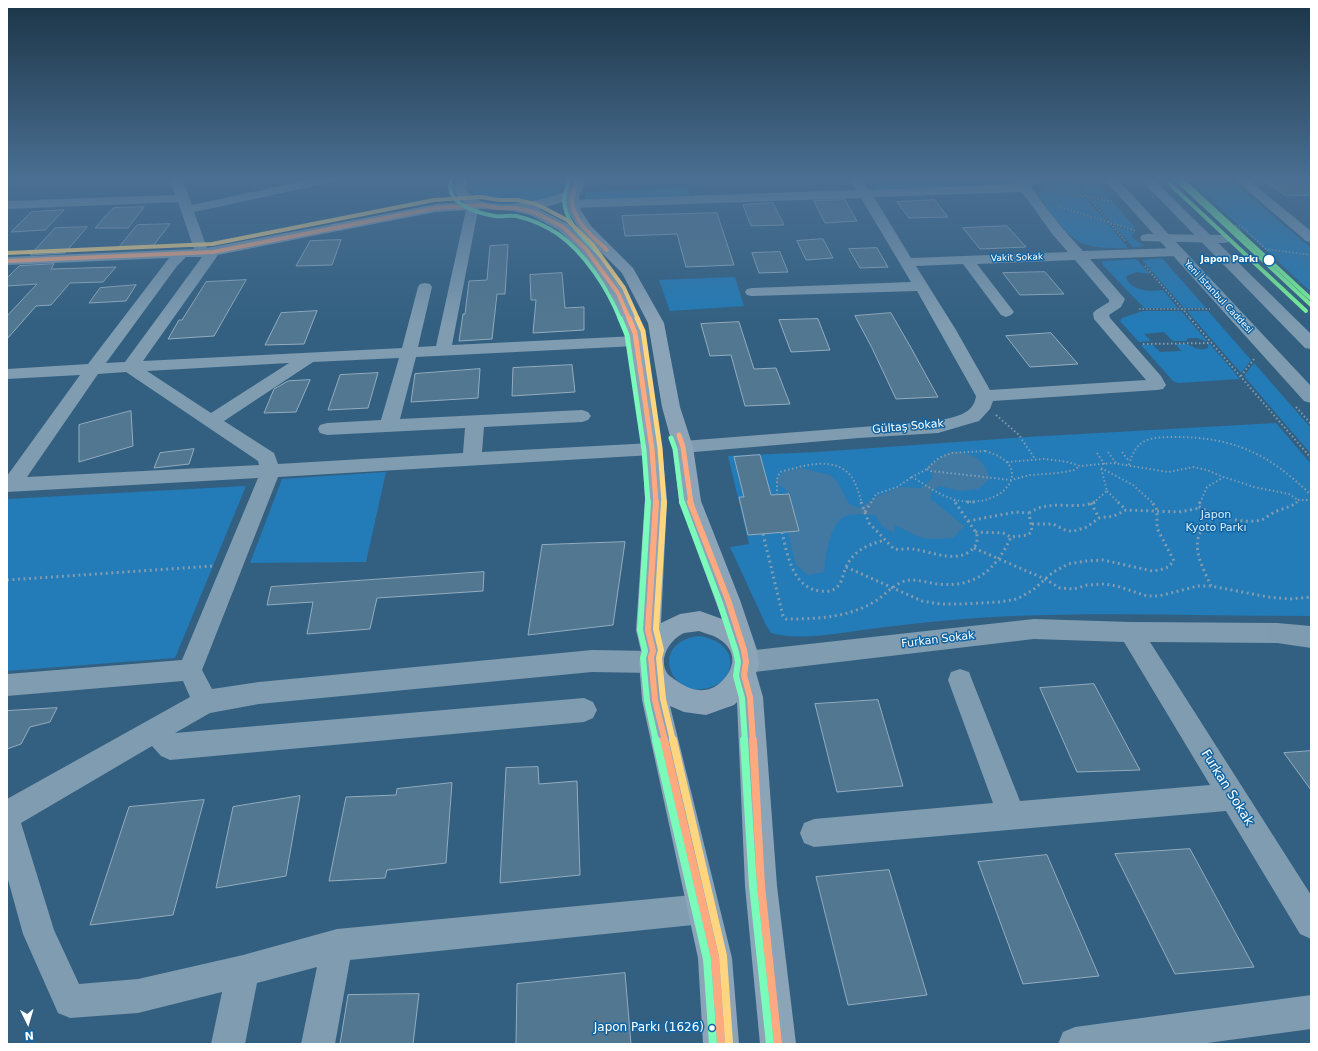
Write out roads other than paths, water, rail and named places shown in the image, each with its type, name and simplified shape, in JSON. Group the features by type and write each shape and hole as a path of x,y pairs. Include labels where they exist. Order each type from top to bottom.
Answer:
{"highway":[{"name":"Yeni İstanbul Caddesi","path":"1154,227 1311,397"},
{"path":"1194,227 1311,344"},
{"path":"1276,634 1311,632"},
{"path":"1276,634 1311,637"}],"main road":[{"path":"563,227 586,248 618,292 635,333 652,449 656,499 648,630 655,700 715,958 721,1044"},
{"path":"586,227 628,271 656,323 671,407 683,447 690,501 728,600 745,662 750,698 761,886 778,1044"},
{"path":"700,621 714,624 727,630 737,639 745,662 738,686 727,696 713,702 697,703 682,700 668,693 658,682 652,661 655,644 663,634 686,622 700,621"}],"street":[{"path":"197,227 208,252"},
{"path":"7,261 208,252 338,227"},
{"path":"443,351 472,227"},
{"path":"885,227 948,330 985,400 1157,385 1156,380 1102,319 1101,313 1116,304 1117,299 1078,256 1057,227"},
{"path":"1299,227 1311,238"},
{"path":"1142,235 1224,239"},
{"path":"130,367 208,252"},
{"name":"Vakit Sokak","path":"906,262 1177,252"},
{"path":"9,485 92,370 181,254"},
{"path":"967,260 1006,312"},
{"path":"752,292 920,286"},
{"path":"389,425 409,352 424,288"},
{"path":"7,374 309,357 636,342"},
{"path":"211,421 309,357"},
{"path":"130,367 268,458 271,471 190,670 205,702"},
{"name":"Gültaş Sokak","path":"683,447 938,427 973,417 985,400"},
{"path":"327,429 582,416"},
{"path":"472,459 476,421"},
{"path":"9,485 652,449"},
{"name":"Furkan Sokak","path":"745,662 1034,629 1276,634"},
{"name":"Furkan Sokak","path":"1131,632 1311,923"},
{"path":"7,815 205,702 259,693 592,661 652,661"},
{"path":"7,685 190,670"},
{"path":"960,680 997,781 1012,816"},
{"path":"155,730 170,748 584,710"},
{"path":"814,833 1233,797"},
{"path":"7,824 39,934 70,1001 138,996 243,971 337,945 703,909"},
{"path":"318,1044 337,945"},
{"path":"228,1044 243,971"},
{"path":"1075,1044 1311,1012"}],"place":[{"name":"Japon Parkı","path":"1269,260"},
{"name":"Japon Parkı (1626)","path":"712,1028"}],"park label":[{"name":"Japon Kyoto Parkı","path":"1216,521"}]}
